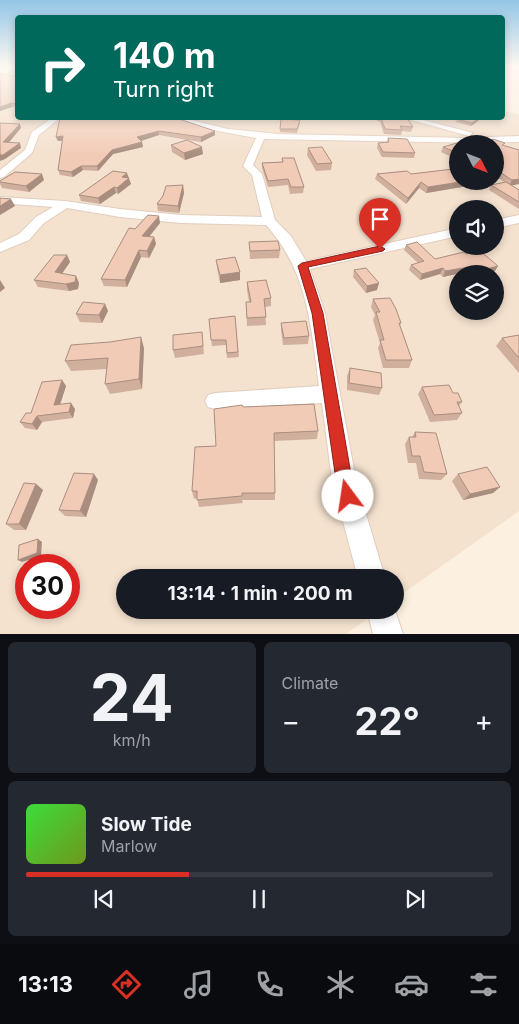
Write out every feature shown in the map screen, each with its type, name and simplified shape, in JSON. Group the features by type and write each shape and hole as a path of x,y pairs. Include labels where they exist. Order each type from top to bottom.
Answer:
{"street":[{"path":"1,174 29,151 35,134 53,120"},
{"path":"183,120 219,131 282,138 449,139"},
{"path":"416,120 477,135"},
{"path":"262,136 248,166 257,174 269,221 286,239 302,266 318,313 344,480 369,569"},
{"path":"504,140 519,139"},
{"path":"504,142 519,147"},
{"path":"0,200 65,204 181,220 269,221"},
{"path":"0,248 24,237 40,220 65,204"},
{"path":"504,222 519,219"},
{"path":"302,266 449,234"},
{"path":"215,401 330,394"},
{"path":"384,619 388,634"}],"shaded area":[{"path":"0,97 15,97 15,120 505,120 505,111 519,114 519,511 404,593 404,569 116,569 116,619 367,619 346,634 0,634"}],"building":[{"path":"0,97 15,97 15,104 0,107"},
{"path":"60,120 182,120 215,131 201,137 159,131 137,137 142,142 112,150 97,166 81,166 71,172 58,170 63,136 56,137"},
{"path":"281,120 300,120 297,129 280,129"},
{"path":"382,120 408,120 413,127 400,126 402,130 385,129"},
{"path":"461,120 476,120 472,123"},
{"path":"0,123 20,124 3,142 20,143 3,155 0,155"},
{"path":"388,138 407,139 415,153 383,152 378,143 389,142"},
{"path":"187,140 202,147 184,153 171,145"},
{"path":"504,146 519,150 519,179 512,180 504,175"},
{"path":"322,147 332,163 317,164 308,148"},
{"path":"282,158 294,158 304,187 291,187 288,179 268,181 262,163 283,162"},
{"path":"449,169 449,184 428,187 421,182 408,198 377,174 407,171 411,174"},
{"path":"113,171 127,173 122,177 129,178 117,188 114,187 98,198 79,195"},
{"path":"15,172 42,174 26,186 0,182"},
{"path":"504,182 519,190 519,202 499,190 504,190"},
{"path":"183,185 178,206 157,204 163,196 166,186"},
{"path":"0,198 11,199 0,206"},
{"path":"148,215 159,216 142,236 154,237 147,251 139,250 125,280 101,279 129,228 135,229"},
{"path":"278,241 280,250 250,251 249,242"},
{"path":"417,242 435,259 452,255 485,255 497,265 449,265 449,270 445,271 443,268 422,274 411,265 424,261 406,245"},
{"path":"54,255 67,255 55,272 76,276 75,282 66,284 34,280"},
{"path":"235,257 240,272 220,275 216,260"},
{"path":"366,268 379,283 367,286 354,270"},
{"path":"266,280 271,298 264,299 266,317 247,318 246,302 251,302 247,282"},
{"path":"390,298 401,323 399,323 412,360 386,360 380,340 384,340 376,312 380,312 373,299"},
{"path":"83,302 105,304 99,315 76,314"},
{"path":"235,316 238,352 227,353 226,340 211,340 209,319"},
{"path":"306,321 309,336 284,338 281,323"},
{"path":"202,332 203,346 173,350 173,335"},
{"path":"519,335 519,358 502,338"},
{"path":"141,337 139,379 105,384 108,358 65,361 71,345"},
{"path":"350,368 381,373 382,388 349,383"},
{"path":"62,380 54,405 71,403 69,412 37,416 32,424 20,422 26,413 31,413 42,382"},
{"path":"449,385 453,393 458,393 462,402 457,402 462,413 434,415 422,387"},
{"path":"314,404 318,431 274,433 275,493 242,493 242,496 197,500 197,491 192,491 195,447 216,446 214,409 242,405 243,407"},
{"path":"415,432 436,433 447,474 424,472 420,456 412,456 409,437 416,437"},
{"path":"487,467 500,487 470,494 458,474"},
{"path":"74,473 94,474 80,511 59,510"},
{"path":"24,483 36,484 19,524 6,524"},
{"path":"38,539 37,553 34,554 18,554 19,545"}],"route":[{"path":"348,496 318,313 302,266 380,249"}]}
